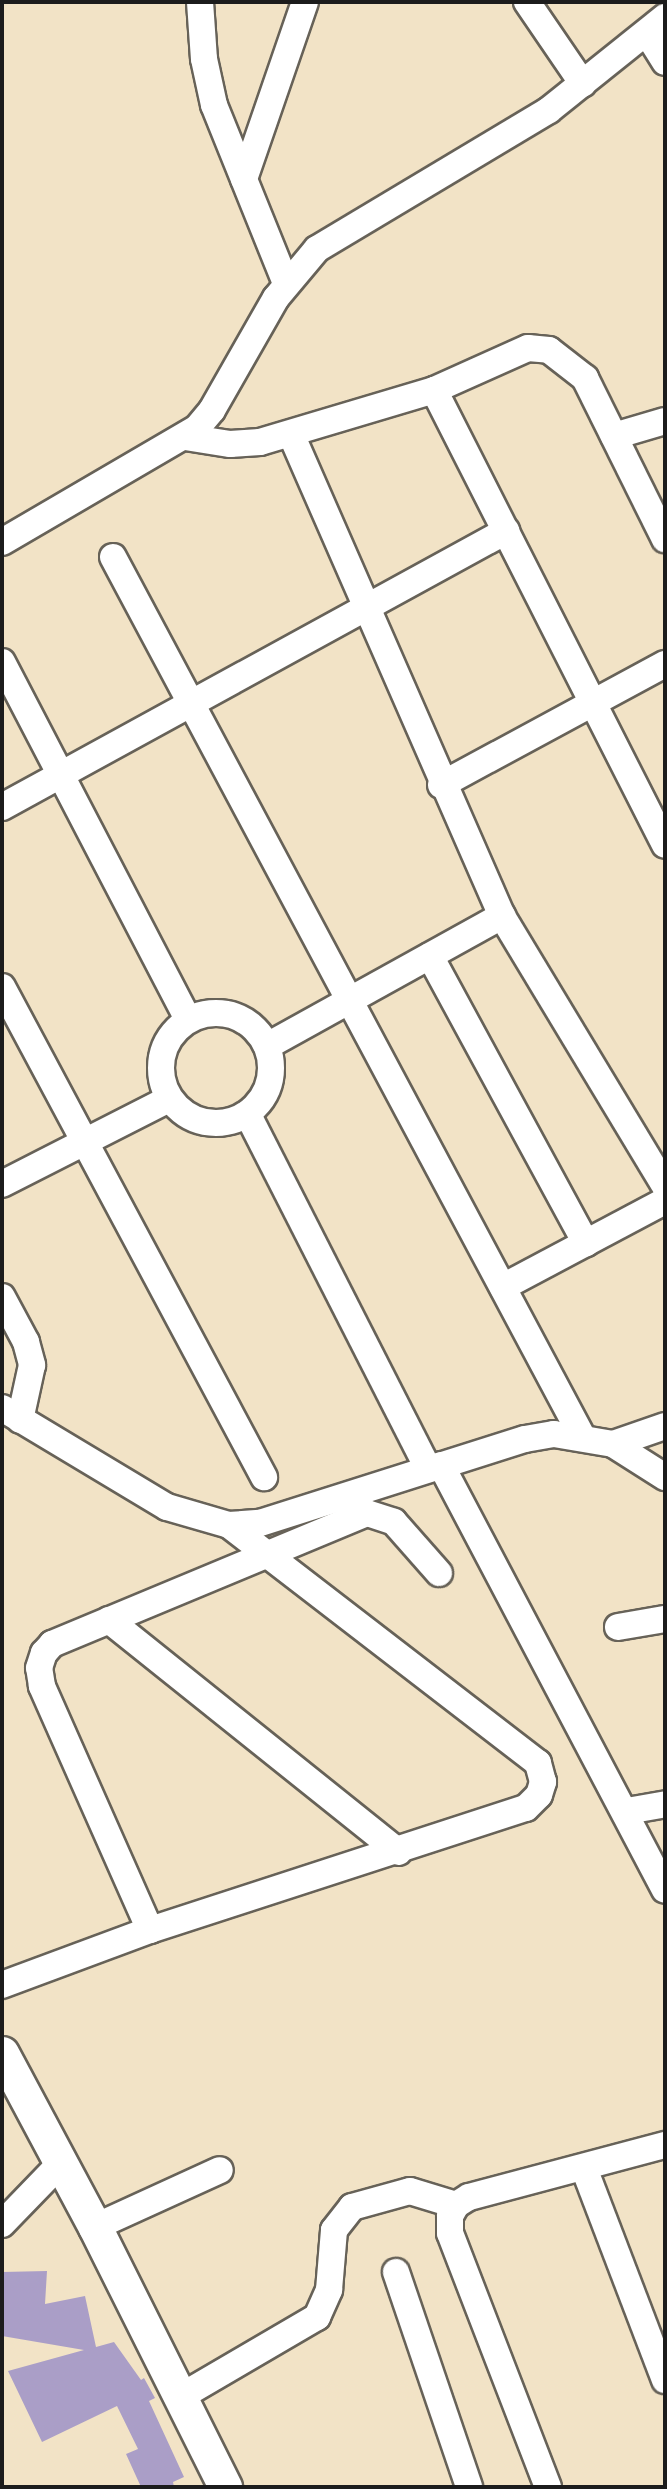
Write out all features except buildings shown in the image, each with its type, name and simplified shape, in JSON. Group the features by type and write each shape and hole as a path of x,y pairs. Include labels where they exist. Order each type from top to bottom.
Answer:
{"street":[{"path":"200,2 204,59 215,105 286,284"},
{"path":"244,179 305,2"},
{"path":"527,2 583,84"},
{"path":"2,542 185,437 212,410 286,284 317,249 528,123 583,84 656,25 665,62"},
{"path":"185,437 230,444 291,434 434,390 528,348 550,350 585,378 665,539"},
{"path":"434,390 665,845"},
{"path":"614,436 665,421"},
{"path":"291,434 441,785 502,916 655,1146 665,1186"},
{"path":"2,807 506,531"},
{"path":"113,557 582,1436"},
{"path":"2,662 188,1020"},
{"path":"441,785 665,664"},
{"path":"267,1046 502,916"},
{"path":"430,956 586,1243"},
{"path":"2,987 264,1477"},
{"path":"224,1013 249,1025 267,1046 270,1082 248,1115 215,1124 197,1121 169,1099 160,1064 164,1047 188,1020 224,1013"},
{"path":"2,1184 169,1099"},
{"path":"248,1115 435,1467 627,1811 665,1889"},
{"path":"503,1287 665,1201"},
{"path":"2,1297 26,1342 32,1365 11,1414 167,1507 229,1525 260,1523 525,1439 582,1436 613,1444 665,1477"},
{"path":"613,1444 665,1426"},
{"path":"150,1930 42,1686 39,1668 51,1644 367,1513 394,1522 439,1573"},
{"path":"2,1985 150,1930 399,1852 526,1808 539,1795 543,1782 538,1763 229,1525"},
{"path":"618,1627 665,1619"},
{"path":"109,1620 399,1852"},
{"path":"627,1811 665,1804"},
{"path":"2,2053 95,2227 225,2487"},
{"path":"548,2487 450,2233 450,2216 456,2205 469,2197 665,2145"},
{"path":"2,2224 61,2163"},
{"path":"584,2168 665,2380"},
{"path":"95,2227 220,2170"},
{"path":"180,2397 317,2317 329,2290 334,2230 352,2207 410,2191 456,2205"},
{"path":"396,2273 468,2487"}]}
